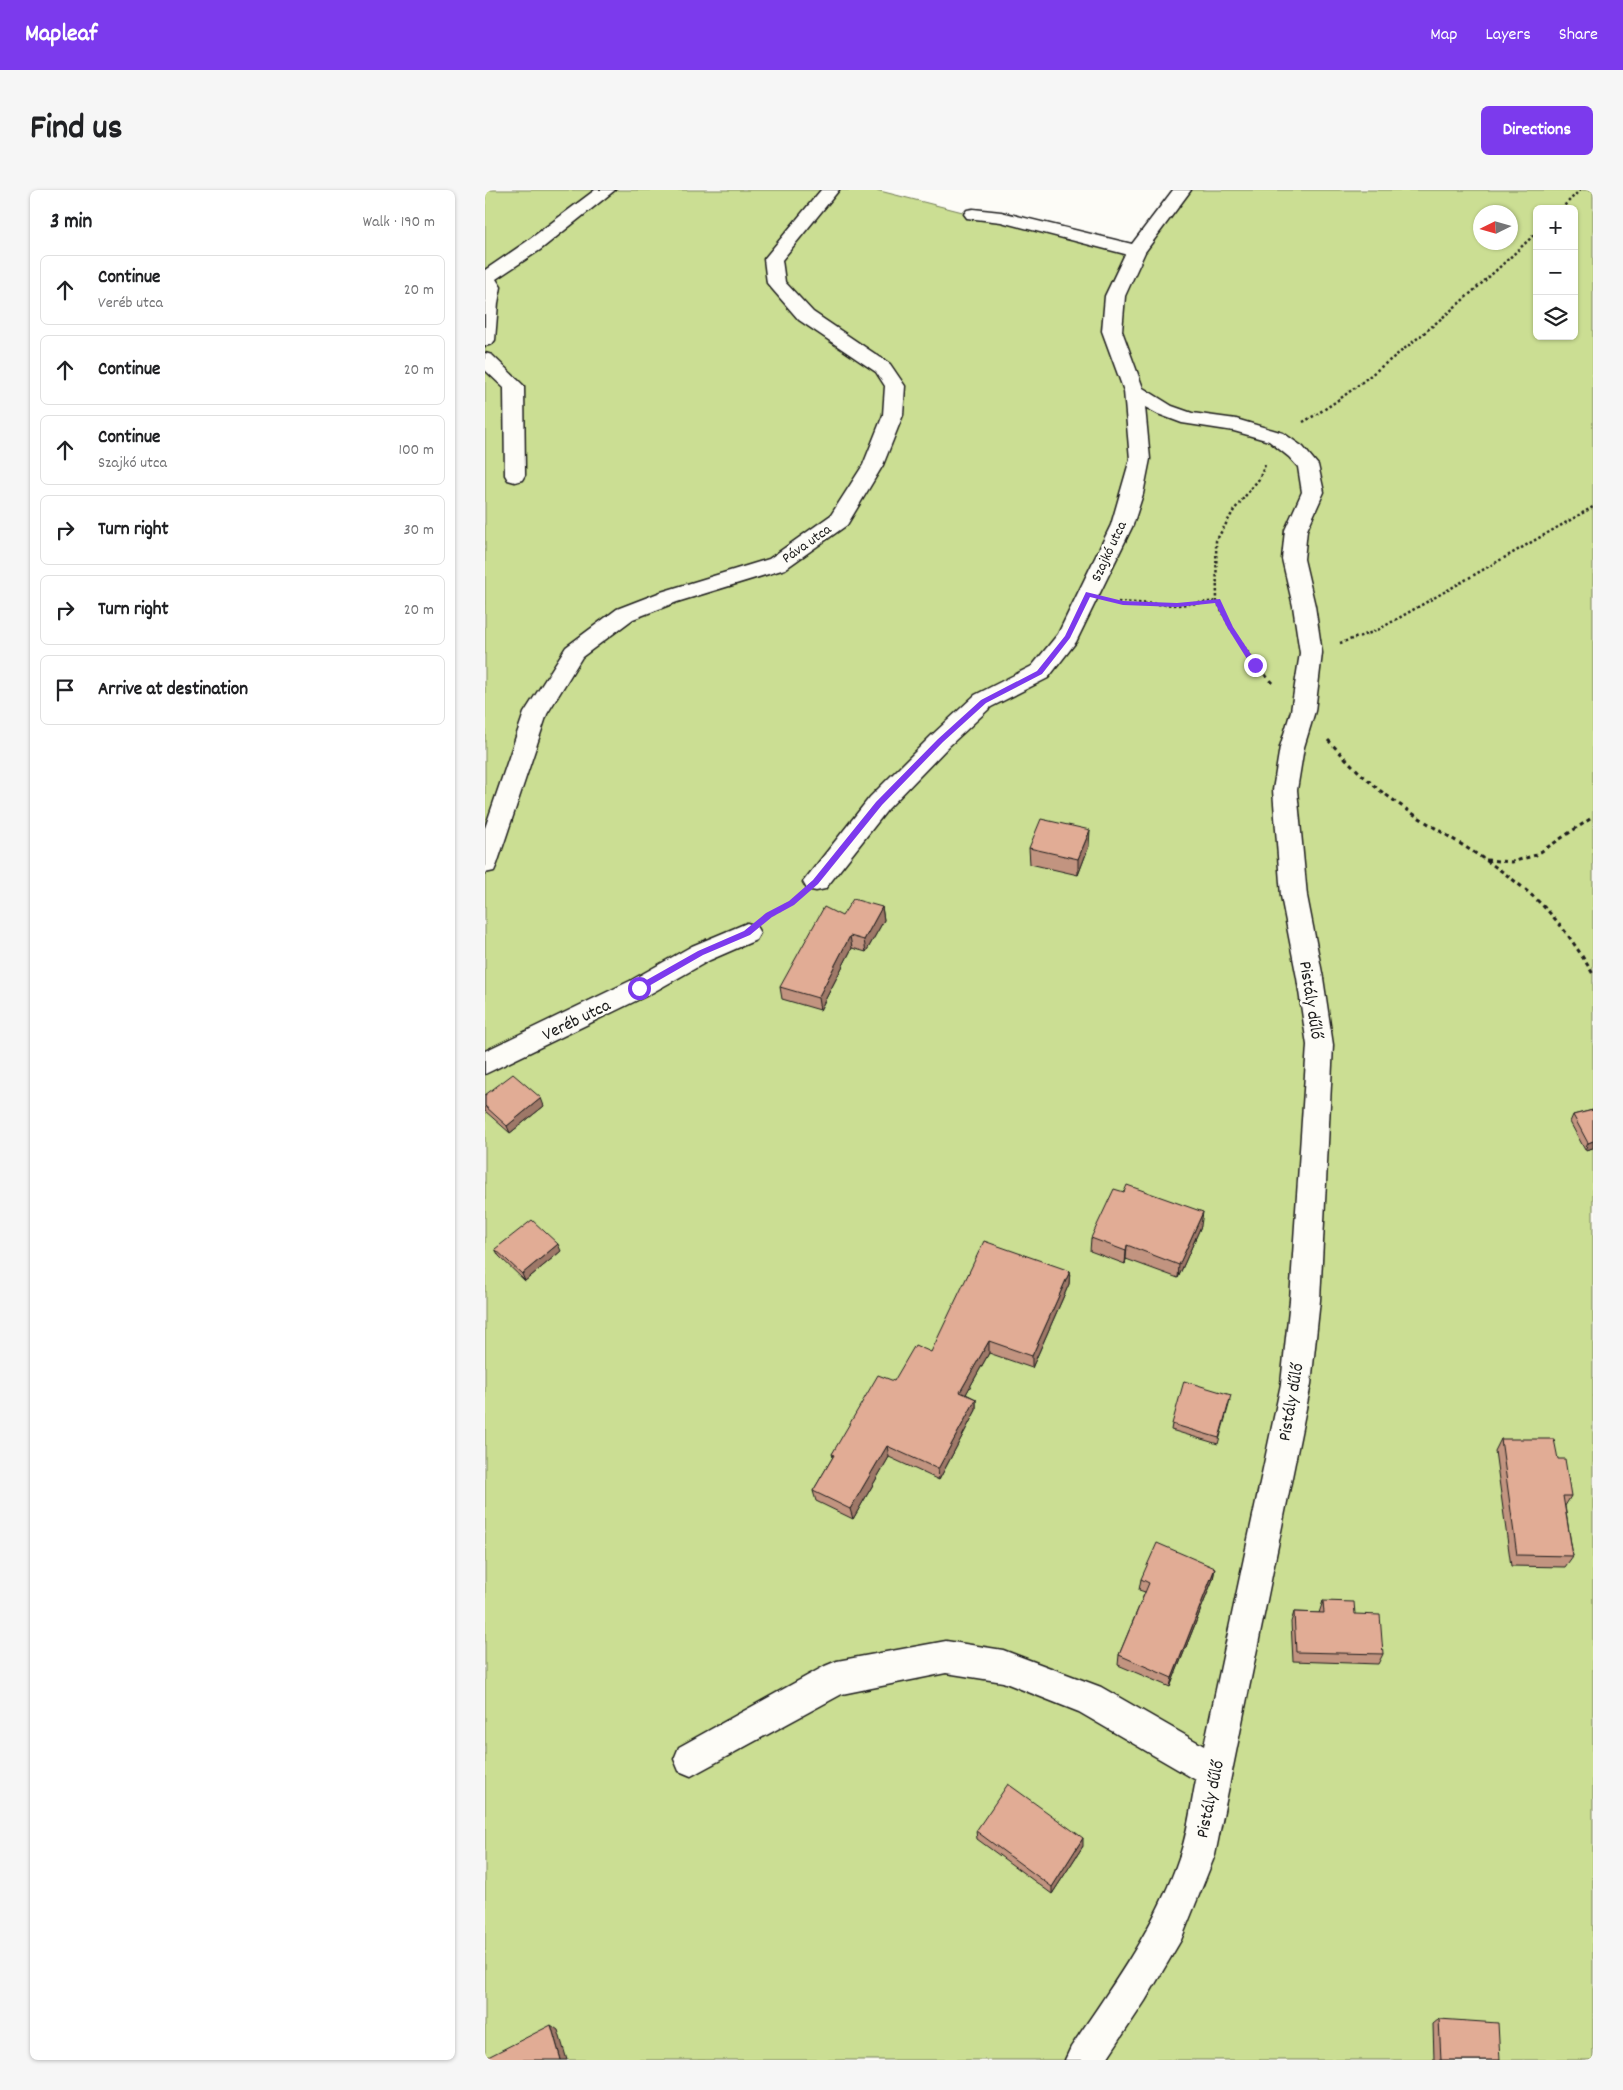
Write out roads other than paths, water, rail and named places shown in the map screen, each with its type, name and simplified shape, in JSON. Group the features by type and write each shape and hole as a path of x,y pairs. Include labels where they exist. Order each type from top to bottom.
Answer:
{"street":[{"path":"485,340 488,303 492,287 485,278 533,246 606,190"},
{"name":"Páva utca","path":"485,864 536,713 574,652 625,614 669,597 777,564 839,520 873,465 893,415 895,386 883,368 807,316 776,283 773,259 830,190"},
{"name":"Szajkó utca","path":"816,882 879,803 940,740 983,701 1040,672 1068,636 1122,525 1140,459 1134,391 1112,331 1115,296 1136,251 1182,190"},
{"path":"973,214 1001,217 1136,251"},
{"path":"485,359 514,386 515,475"},
{"name":"Pistály dűlő","path":"1083,2060 1132,1988 1168,1927 1198,1855 1296,1384 1305,1300 1320,1045 1310,978 1294,896 1285,790 1292,747 1303,711 1311,653 1304,606 1293,559 1296,530 1313,492 1308,465 1296,452 1276,437 1237,425 1189,419 1165,410 1134,391"},
{"name":"Veréb utca","path":"485,1063 639,988 701,953 747,933"},
{"path":"691,1759 837,1678 946,1657 1003,1666 1089,1700 1215,1772"}]}
